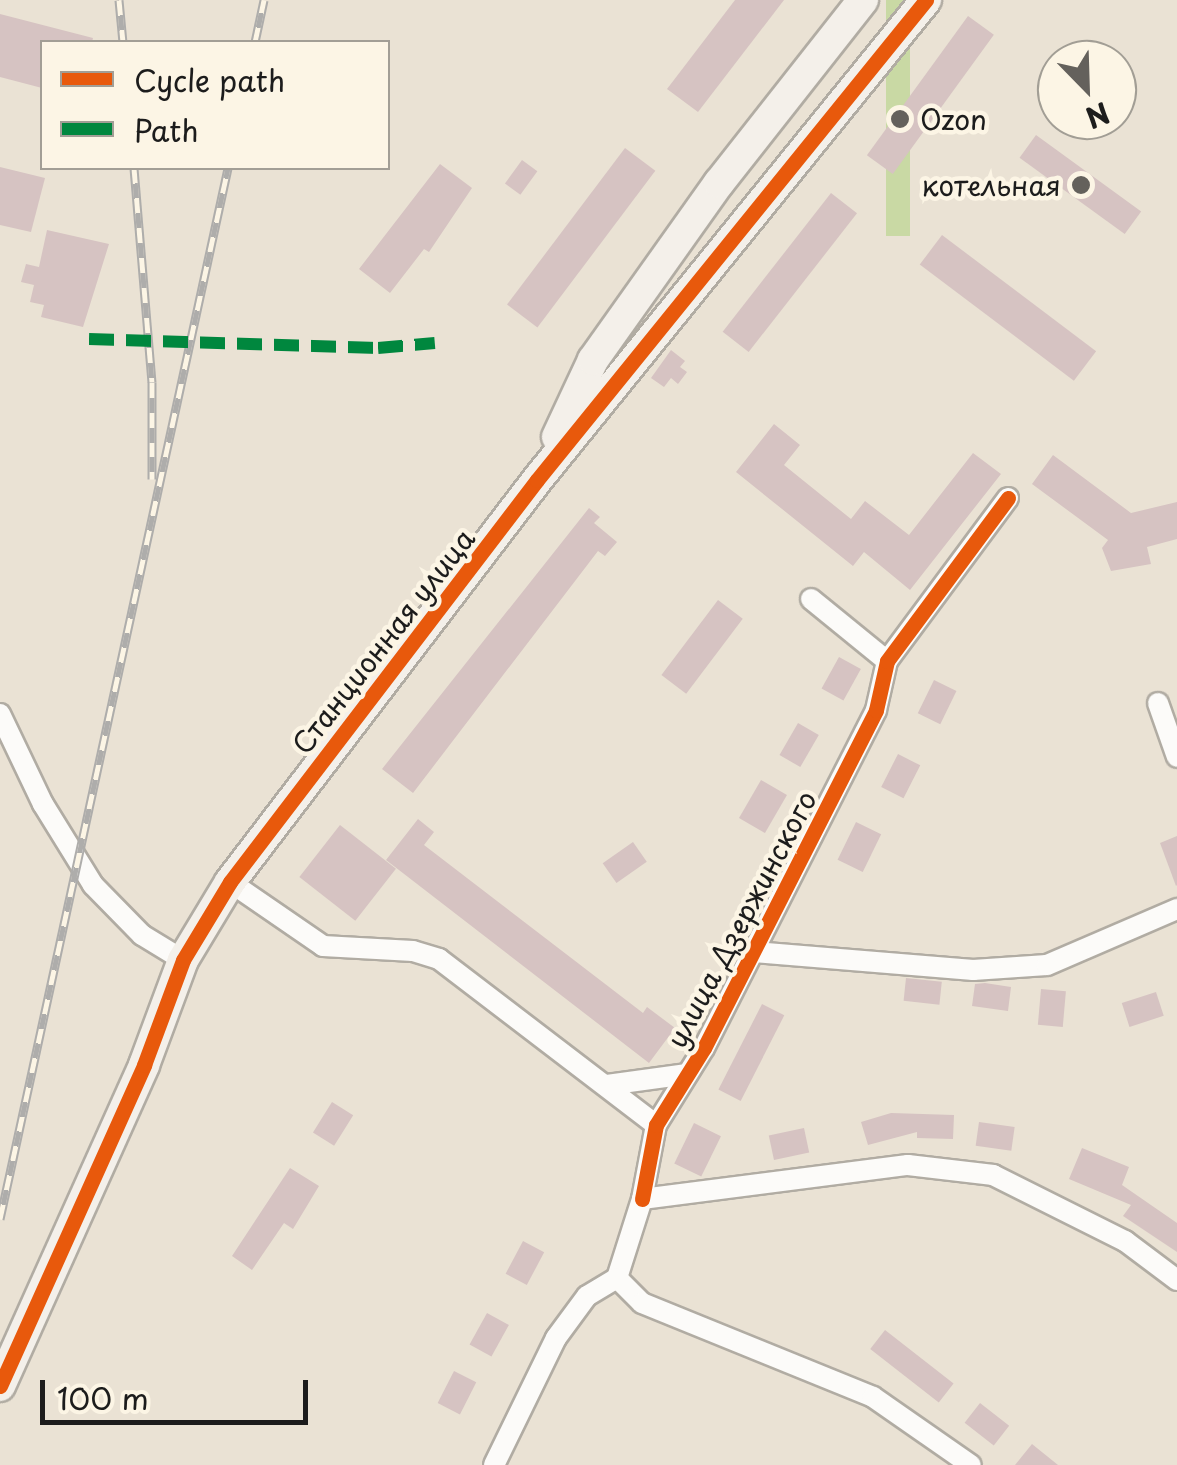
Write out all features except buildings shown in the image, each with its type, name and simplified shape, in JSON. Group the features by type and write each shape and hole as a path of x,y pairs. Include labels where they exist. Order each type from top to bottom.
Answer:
{"street":[{"name":"Станционная улица","path":"537,480 593,360 719,183 863,0"},
{"name":"Станционная улица","path":"0,1386 144,1065 183,960 230,882 537,480 926,0"},
{"path":"811,599 887,661 1008,498"},
{"name":"улица Дзержинского","path":"618,1278 651,1196 645,1172 656,1125 754,952 876,710 887,661"},
{"path":"1158,703 1177,757"},
{"path":"0,714 51,819 93,885 142,934 183,960"},
{"path":"230,882 323,946 439,959 656,1125"},
{"path":"754,952 973,970 1047,965 1177,909"},
{"path":"606,1085 688,1074"},
{"path":"651,1196 851,1169 950,1167 994,1176 1124,1241 1177,1280"},
{"path":"494,1465 556,1338 587,1296 618,1278 642,1303 874,1397 971,1465"}],"green space":[{"path":"886,0 910,0 910,236 886,236"}],"railway":[{"path":"119,0 123,40"},
{"path":"255,40 264,0"},
{"path":"134,170 152,382 152,479"},
{"path":"0,1219 228,170"}],"marked path":[{"path":"89,339 378,348 435,343"}],"cycle path":[{"path":"0,1386 144,1065 183,960 230,882 537,480 926,0"},
{"path":"642,1199 656,1125 704,1048 876,710 887,661 1008,498"}],"place":[{"name":"Ozon","path":"900,119"},
{"name":"котельная","path":"1081,185"}]}
